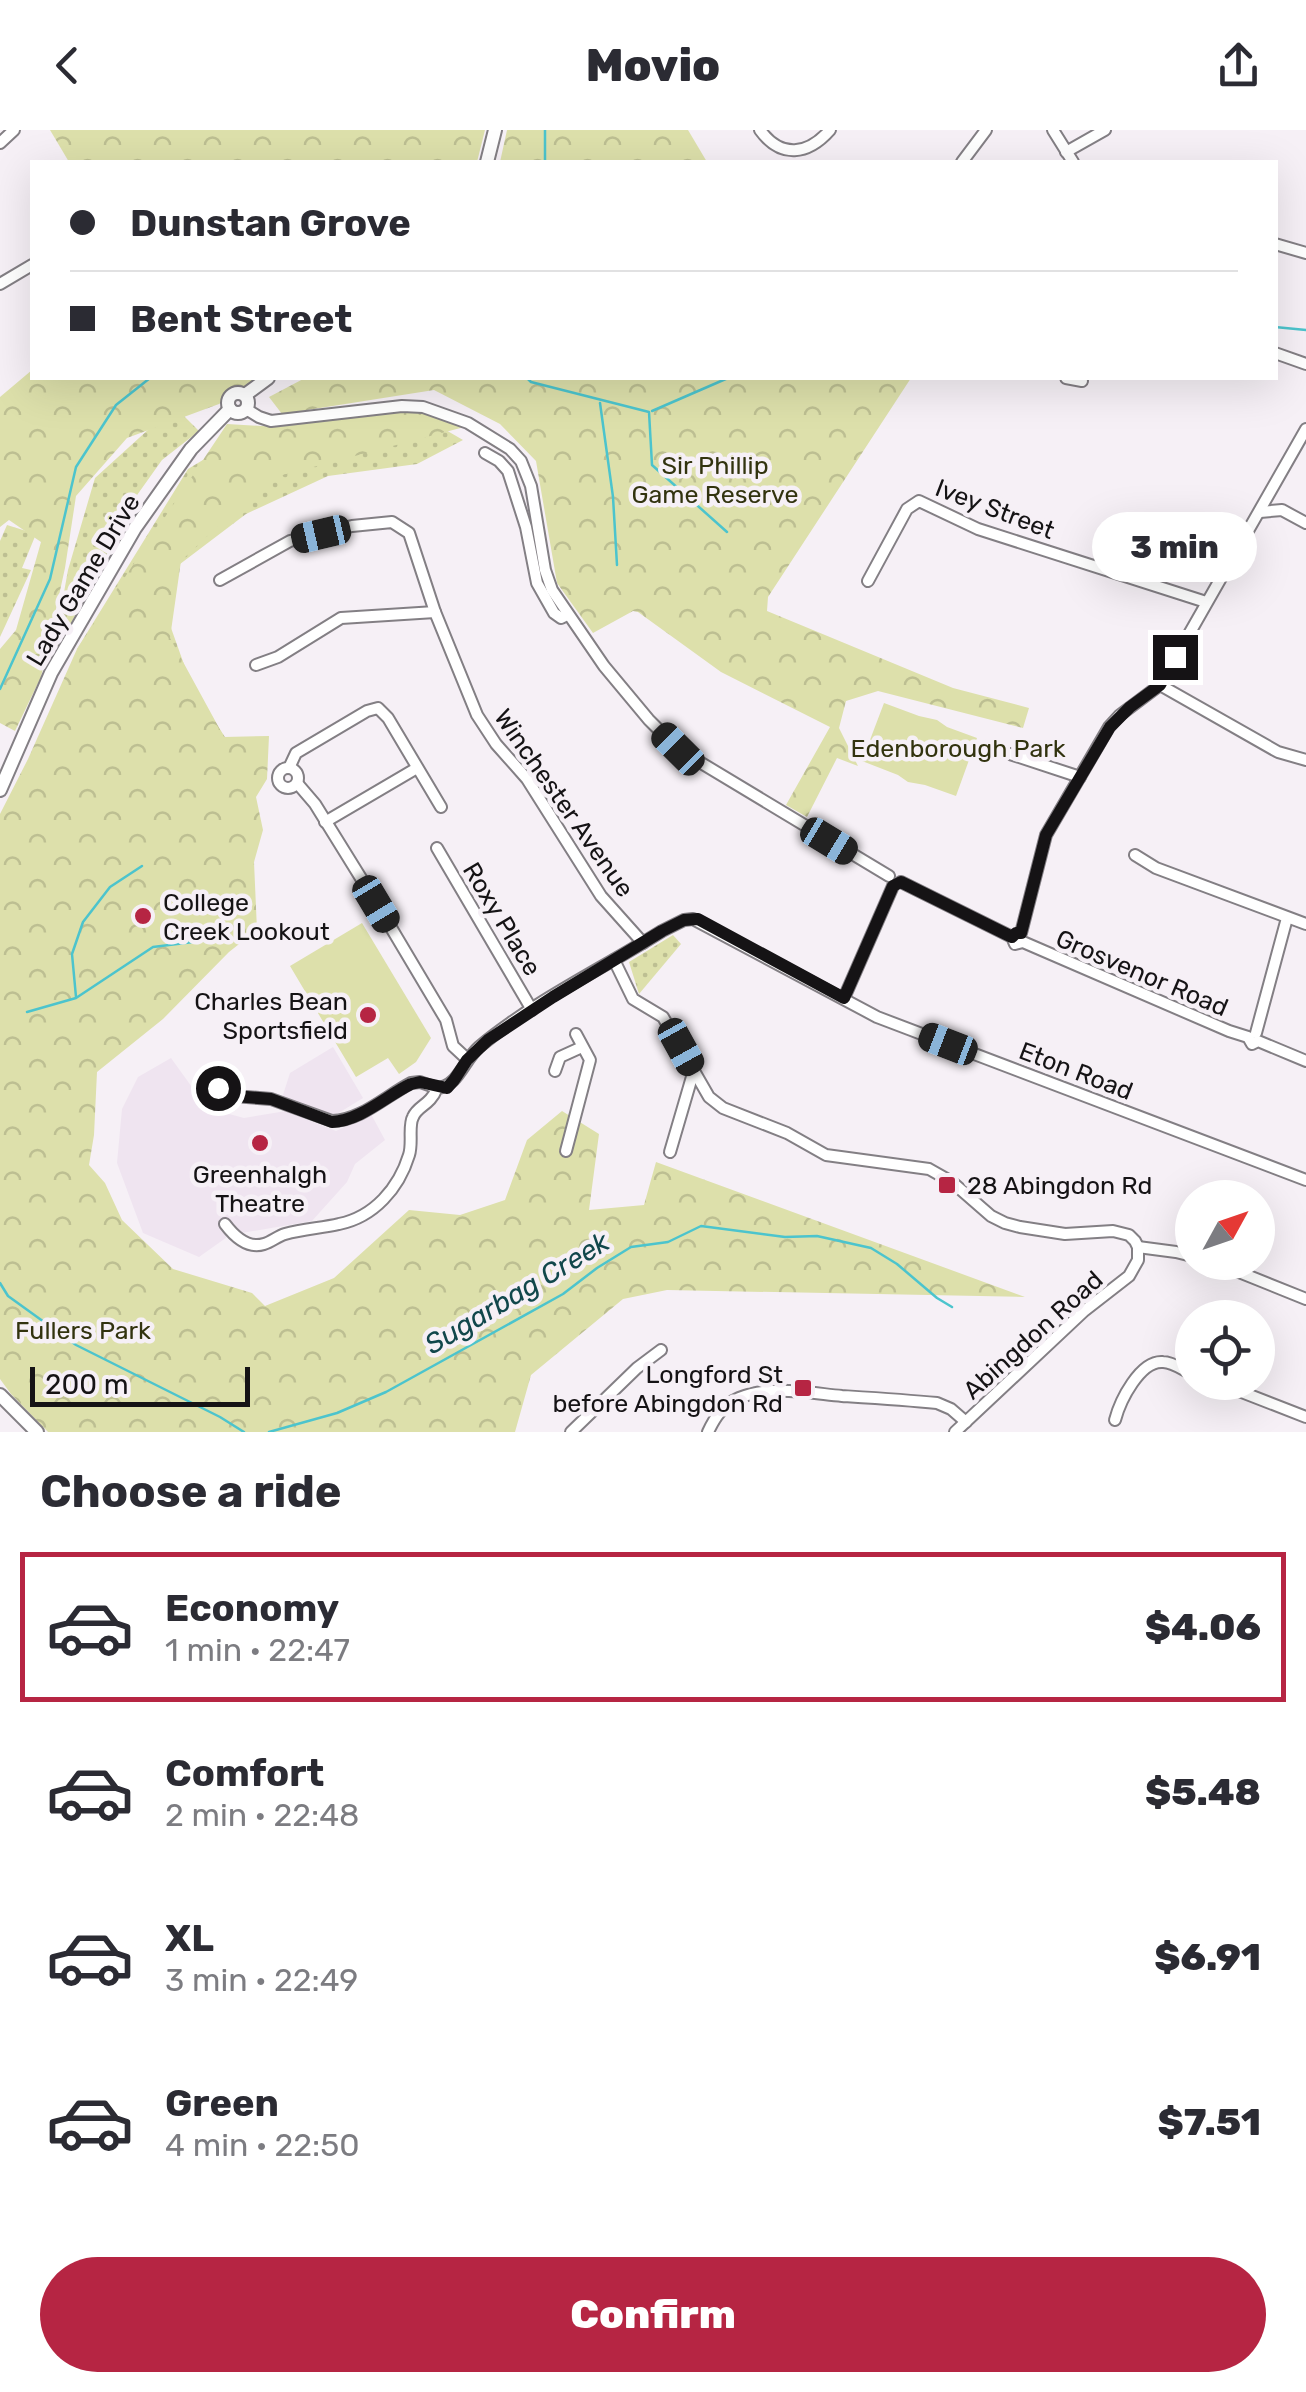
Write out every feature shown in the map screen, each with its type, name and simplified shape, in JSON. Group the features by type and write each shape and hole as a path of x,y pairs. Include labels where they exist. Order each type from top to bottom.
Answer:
{"main road":[{"path":"488,160 495,130"},
{"path":"245,402 266,380"},
{"name":"Lady Game Drive","path":"0,790 51,673 126,544 192,449 230,410 238,413 245,402"},
{"path":"0,1395 38,1432"}],"street":[{"path":"0,144 14,130"},
{"path":"760,130 776,146 793,150 812,146 830,130"},
{"path":"964,160 986,130"},
{"path":"1053,130 1069,157 1105,130"},
{"path":"1278,245 1306,252"},
{"path":"0,284 30,266"},
{"path":"1278,354 1306,364"},
{"name":"Grosvenor Road","path":"245,402 258,417 271,420 423,406 484,432 510,449 527,472 548,580 567,615 615,679 678,749 894,881 1177,1010 1254,1037 1306,1061"},
{"path":"1019,937 1046,835 1110,727 1160,685 1306,429"},
{"name":"Grosvenor Road","path":"485,453 499,460 508,471 526,528 537,583 554,613 562,618 567,615"},
{"name":"Ivey Street","path":"868,580 905,512 919,500 978,529 1206,602"},
{"path":"1260,512 1282,510 1306,523"},
{"name":"Winchester Avenue","path":"220,580 290,541 352,526 392,522 409,533 434,612 476,716 527,779 601,896 643,943"},
{"path":"256,665 278,658 342,618 434,612"},
{"path":"1160,685 1278,752 1306,760"},
{"path":"441,807 382,710 374,708 296,753 289,768 297,773 297,784 325,822 445,1018 454,1046 467,1060"},
{"path":"1010,754 1080,777"},
{"path":"325,822 417,768"},
{"name":"Roxy Place","path":"436,848 532,1010"},
{"path":"1135,855 1156,868 1306,924"},
{"path":"844,998 894,881"},
{"path":"1254,1037 1287,918"},
{"name":"Eton Road","path":"225,1224 239,1239 262,1245 282,1234 343,1224 367,1212 400,1177 411,1149 413,1116 431,1101 438,1088 451,1085 467,1060 488,1040 643,943 684,920 698,919 877,1017 1306,1180"},
{"name":"Abingdon Road","path":"614,960 633,998 663,1017 715,1104 787,1133 826,1156 930,1169 1005,1222 1065,1234 1122,1232 1135,1241 1138,1260 1129,1276 1084,1310 955,1432"},
{"path":"566,1151 590,1060 576,1034"},
{"path":"555,1071 560,1057 582,1047"},
{"path":"670,1152 694,1070"},
{"path":"223,1089 234,1096 271,1099 338,1122 411,1084 438,1088"},
{"path":"1138,1248 1175,1252"},
{"path":"1259,1280 1306,1299"},
{"path":"570,1432 661,1350"},
{"path":"1115,1420 1120,1401 1142,1371 1158,1361 1175,1366"},
{"path":"708,1432 730,1403 766,1392 937,1403 952,1409 966,1422"},
{"path":"1262,1400 1306,1417"}],"shaded area":[{"path":"333,1047 363,1098 332,1117 282,1098 290,1073"},
{"path":"171,1058 207,1108 244,1118 286,1111 336,1131 371,1114 385,1140 355,1164 347,1182 312,1221 230,1235 199,1257 143,1233 117,1163 122,1109 138,1077"}],"green space":[{"path":"50,130 485,130 478,160 68,160"},
{"path":"507,130 688,130 706,160 500,160"},
{"path":"30,372 30,380 254,380 219,404 127,438 76,496 41,677 15,731 0,723 0,649 16,630 41,542 9,520 0,527 0,397"},
{"name":"Sir Phillip Game Reserve","path":"301,380 910,380 768,597 767,611 953,688 1029,708 1023,728 878,691 846,701 839,728 858,766 837,758 807,817 786,805 830,727 721,672 638,612 633,611 593,633 557,583 536,461 500,424 434,390 282,414 269,397"},
{"name":"Fullers Park","path":"414,409 468,426 268,479 181,561 170,638 224,737 269,736 267,779 256,797 263,830 254,862 257,930 229,952 163,1019 97,1072 89,1165 105,1183 122,1220 173,1269 252,1293 265,1306 334,1278 409,1210 460,1215 505,1200 527,1140 562,1111 599,1134 589,1210 644,1205 656,1162 1025,1297 667,1290 623,1299 531,1375 515,1432 48,1432 0,1379 0,814 77,649 227,424 277,427"},
{"path":"420,415 463,440 417,464 328,476 246,514 155,583 191,684 230,745 77,649 188,469 236,440"},
{"path":"184,416 199,431 162,460 125,512 105,559 44,674 95,478 150,428"},
{"path":"7,525 36,534 22,568 31,570 0,637 0,541"},
{"name":"Edenborough Park","path":"884,703 977,738 956,796 908,782 862,761"},
{"name":"Charles Bean Sportsfield","path":"362,923 431,1038 416,1062 399,1074 388,1058 356,1077 290,966"},
{"path":"673,935 681,944 639,994 629,962"}],"waterway":[{"path":"545,130 545,160"},
{"path":"1278,327 1306,330"},
{"path":"0,689 50,579 76,467 116,405 147,380"},
{"path":"529,380 649,412 652,465 727,532"},
{"path":"652,411 723,380"},
{"path":"600,403 613,497 617,565"},
{"path":"76,997 72,954 83,922 110,887 142,866"},
{"path":"204,941 217,940"},
{"path":"27,1012 76,998 153,947 201,941"},
{"name":"Sugarbag Creek","path":"269,1432 337,1413 386,1392 563,1294 631,1247 668,1242 701,1226 785,1237 817,1236 871,1248 952,1307"},
{"path":"0,1283 8,1296 76,1345 244,1432"}],"place":[{"name":"College Creek Lookout","path":"143,916"},
{"name":"Charles Bean Sportsfield","path":"368,1015"},
{"name":"Greenhalgh Theatre","path":"260,1143"},
{"name":"28 Abingdon Rd","path":"947,1185"},
{"name":"Longford St before Abingdon Rd","path":"803,1388"}],"route":[{"path":"218,1088 234,1096 271,1099 332,1122 349,1119 415,1082 447,1088 488,1040 662,931 688,919 698,919 844,998 893,886 901,882 1012,937 1021,933 1046,835 1110,727 1160,685 1175,657"}]}
